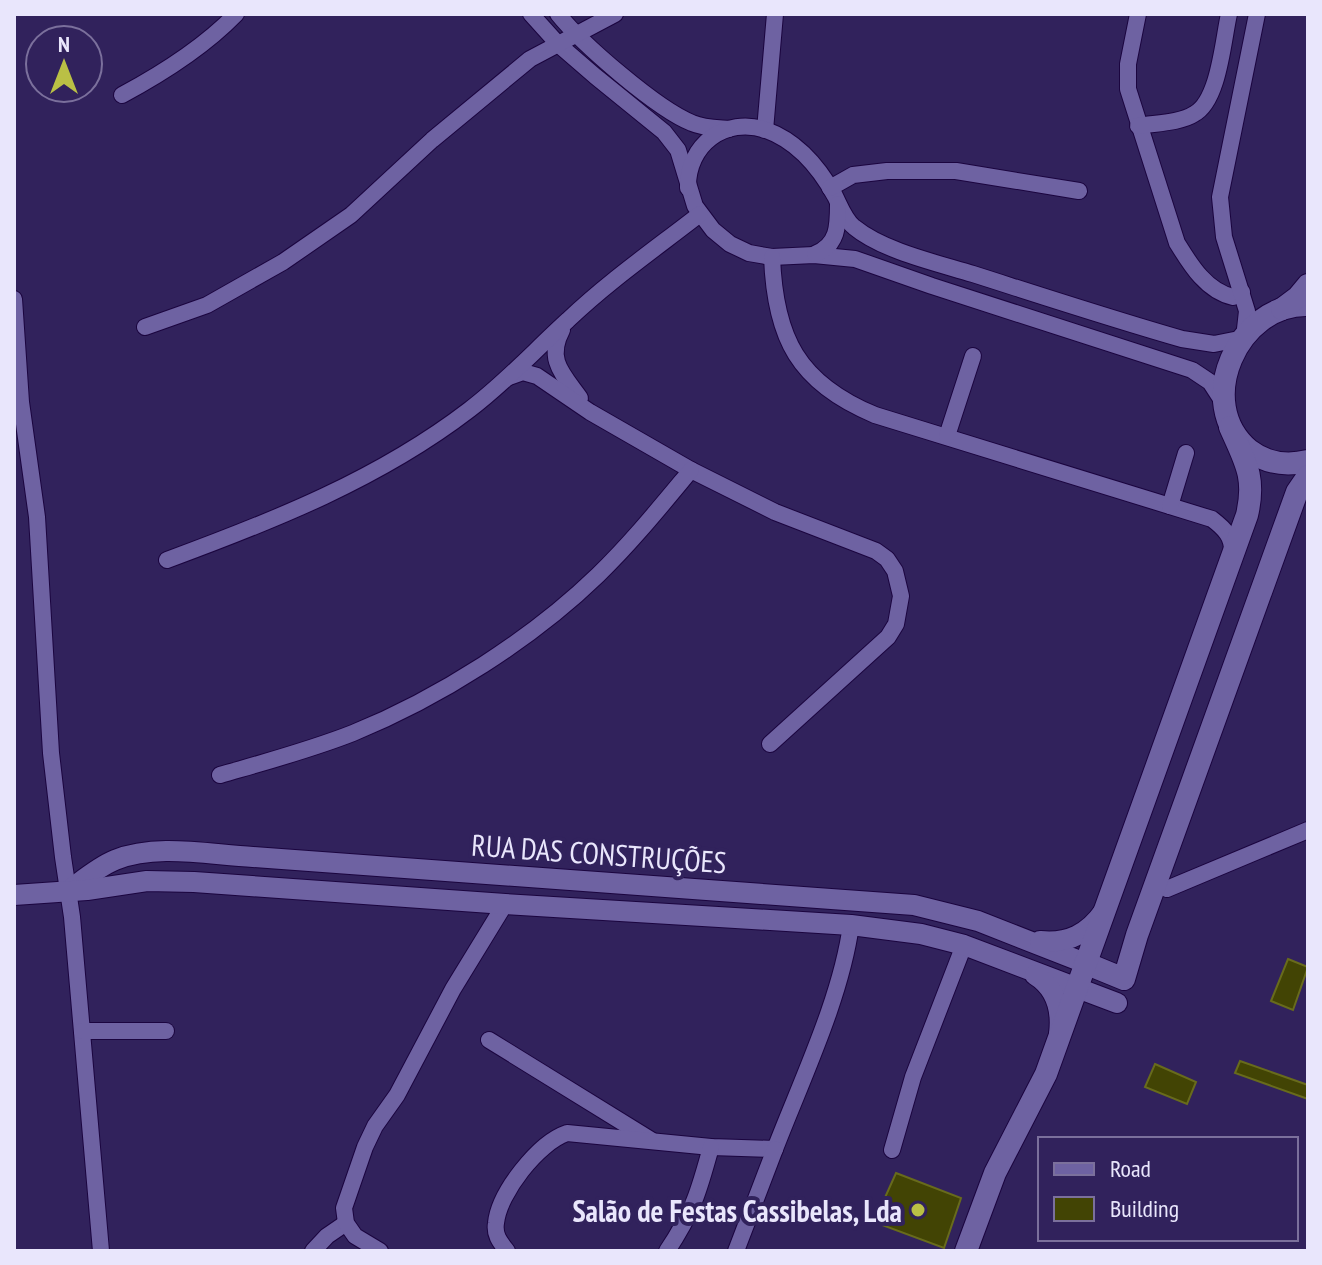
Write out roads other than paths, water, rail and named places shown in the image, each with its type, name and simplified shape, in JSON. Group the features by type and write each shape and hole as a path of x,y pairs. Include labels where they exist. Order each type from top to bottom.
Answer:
{"main road":[{"path":"966,1251 995,1173 1030,1108 1057,1040 1250,500 1249,471 1223,402 1229,364 1244,338 1264,319 1298,297 1308,285"},
{"path":"1281,310 1308,305"},
{"path":"1230,427 1247,448 1262,458 1286,465 1308,461"},
{"name":"RUA DAS CONSTRUÇÕES","path":"1085,963 1124,979 1137,935 1297,492 1308,476"}],"street":[{"path":"122,95 158,76 236,14"},
{"path":"531,14 558,44 664,132 678,150 688,188 700,214 730,244 749,253 772,257 814,255 855,259 1192,370 1210,382 1223,402"},
{"path":"558,14 627,79 676,116 696,125 765,130 787,140 808,159 848,219 862,232 899,250 941,264 1182,339 1214,344 1244,338 1247,311 1224,237 1220,197 1257,14"},
{"path":"145,327 207,305 283,262 351,215 432,140 530,59 615,14"},
{"path":"765,130 775,14"},
{"path":"1138,14 1127,75 1138,126 1177,243 1188,261 1213,288 1233,297 1242,292"},
{"path":"1138,126 1192,116 1201,109 1211,95 1229,14"},
{"path":"688,188 689,166 699,149 707,140 731,129"},
{"path":"834,195 853,175 887,171 956,171 1079,191"},
{"path":"814,255 827,250 834,240 838,225 834,195"},
{"path":"167,560 255,528 368,475 468,411 618,275 700,214"},
{"path":"772,257 779,321 793,352 813,377 854,406 1212,519 1228,533 1232,543 1231,558"},
{"path":"1242,292 1259,307 1281,310"},
{"path":"14,299 18,402 37,517 51,753 68,891 101,1251"},
{"path":"567,320 554,344 554,357 590,412"},
{"path":"947,436 973,356"},
{"path":"509,377 523,372 537,376 590,412 691,470 775,512 876,551 887,559 899,583 901,609 888,637 770,744"},
{"path":"1170,506 1186,453"},
{"path":"220,775 354,732 482,665 541,622 596,576 647,524 691,470"},
{"path":"1212,519 1231,516 1242,510 1250,500"},
{"path":"1167,889 1308,830"},
{"name":"RUA DAS CONSTRUÇÕES","path":"68,891 117,859 144,853 173,852 914,905 978,921 1085,963"},
{"name":"RUA DAS CONSTRUÇÕES","path":"14,895 147,881 182,881 851,925 921,934 964,945 1117,1003"},
{"path":"380,1251 355,1236 346,1223 344,1208 375,1126 397,1095 453,989 505,904"},
{"path":"1020,937 1045,942 1069,939 1090,928 1107,907"},
{"path":"736,1251 820,1034 840,973 851,925"},
{"path":"892,1150 913,1077 964,945"},
{"path":"1007,960 1040,978 1052,991 1060,1014 1057,1040"},
{"path":"82,1031 166,1031"},
{"path":"489,1040 653,1142"},
{"path":"507,1251 497,1239 495,1224 500,1210 532,1158 547,1143 567,1133 711,1147 775,1149"},
{"path":"667,1251 688,1221 698,1198 711,1147"},
{"path":"313,1251 346,1223"}],"place":[{"name":"Salão de Festas Cassibelas, Lda","path":"918,1210"}]}
